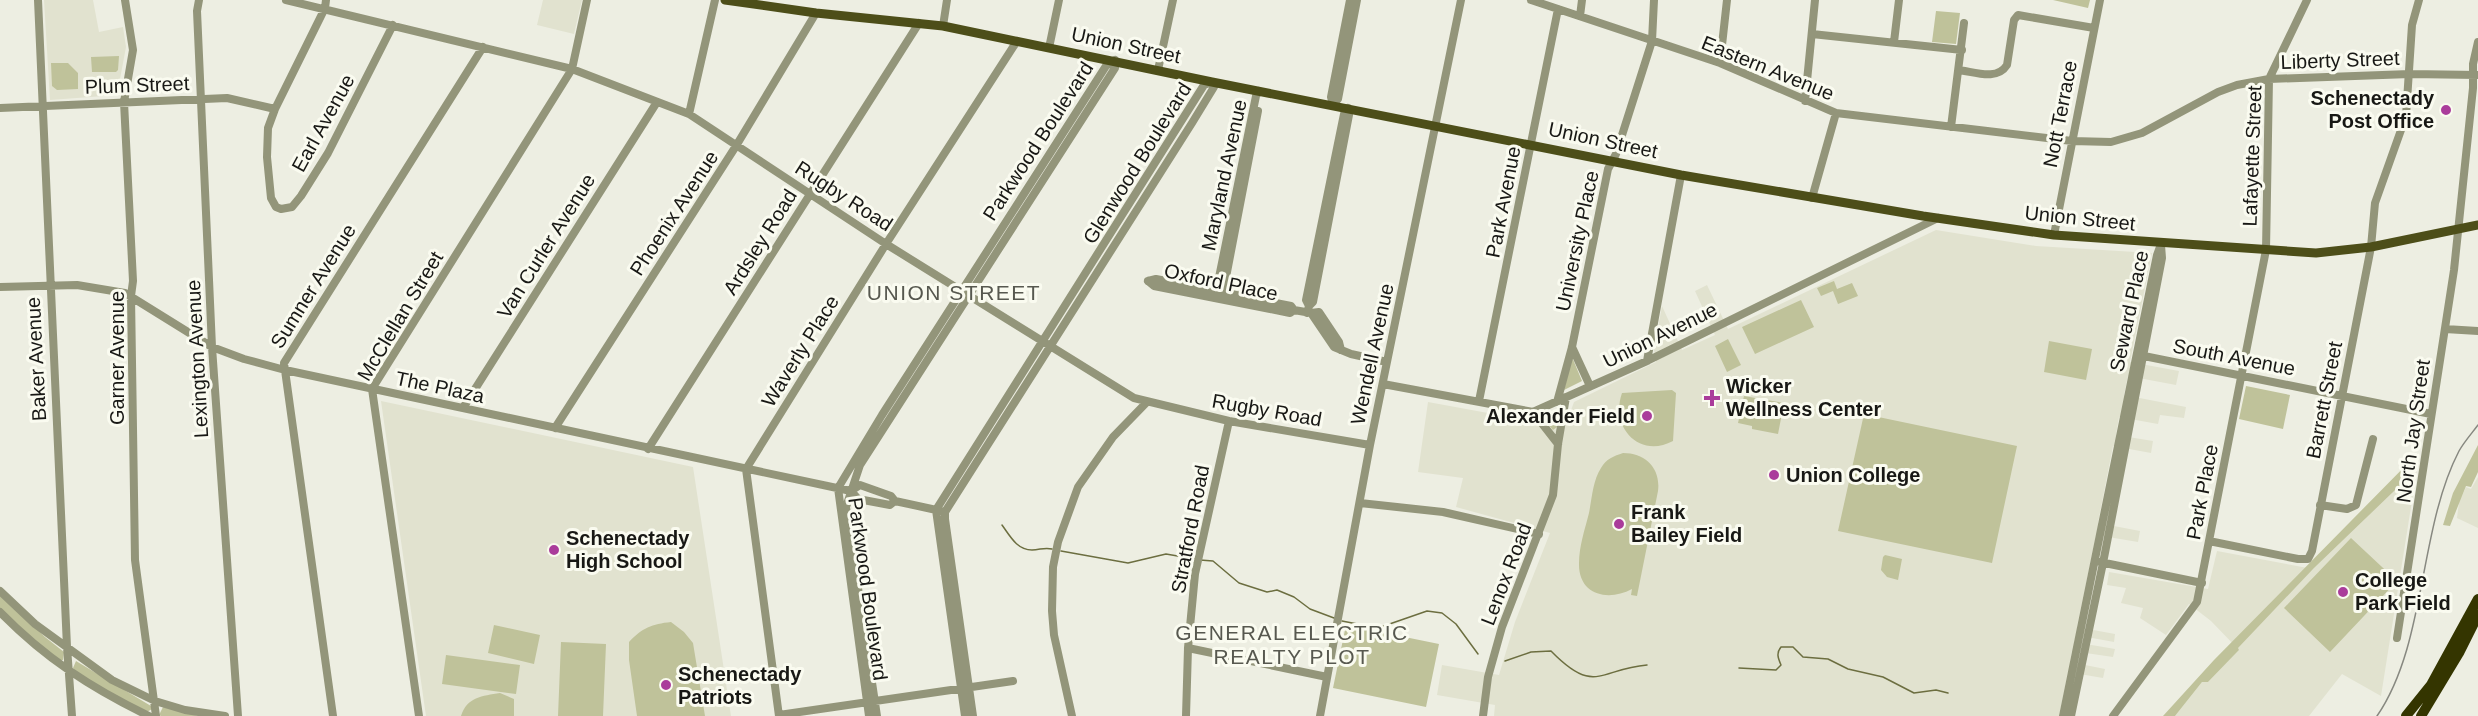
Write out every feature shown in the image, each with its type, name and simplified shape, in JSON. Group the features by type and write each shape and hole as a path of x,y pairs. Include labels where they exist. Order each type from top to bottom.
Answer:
{"highway":[{"path":"2406,716 2431,685 2478,599"},
{"path":"2421,716 2460,653 2478,615"}],"main road":[{"name":"Union Street","path":"725,0 816,13 943,26 1681,175 1812,198 2054,235 2316,253 2371,247 2478,225"}],"street":[{"name":"Baker Avenue","path":"38,0 68,670 72,716"},
{"name":"Garner Avenue","path":"124,0 133,50 124,102 133,281 131,296 135,560 156,716"},
{"name":"Lexington Avenue","path":"199,0 212,347 238,716"},
{"name":"Rugby Road","path":"286,0 326,4 393,25 572,69 689,114 886,243 1134,398 1229,421 1370,445"},
{"name":"McClellan Street","path":"419,716 372,389 572,69 587,0"},
{"path":"689,114 716,0"},
{"path":"943,26 947,0"},
{"path":"1049,48 1059,0"},
{"path":"1158,70 1173,0"},
{"path":"1333,105 1331,98 1350,0"},
{"path":"1333,105 1338,99 1357,0"},
{"name":"Wendell Avenue","path":"1320,716 1370,445 1461,0"},
{"name":"Eastern Avenue","path":"1531,0 1544,2 1558,9 1720,63 1836,113 2072,141"},
{"path":"1580,16 1582,0"},
{"name":"University Place","path":"1557,402 1572,347 1608,169 1652,41 1654,0"},
{"path":"1720,63 1727,0"},
{"path":"1805,101 1815,0"},
{"path":"1894,42 1899,0"},
{"name":"Nott Terrace","path":"2054,235 2100,0"},
{"name":"Lafayette Street","path":"2266,250 2269,79 2307,0"},
{"name":"Barrett Street","path":"2209,540 2298,560 2308,559 2312,551 2371,247 2375,203 2406,116 2412,25 2419,0"},
{"path":"275,109 326,4"},
{"name":"Park Avenue","path":"1479,401 1558,9"},
{"name":"Phoenix Avenue","path":"555,428 736,146 816,13"},
{"path":"1959,70 1996,75 2002,71 2007,65 2015,16 2094,28"},
{"name":"Ardsley Road","path":"648,448 919,23"},
{"path":"1951,127 1964,23"},
{"name":"Earl Avenue","path":"275,109 266,139 271,195 273,203 281,209 292,207 328,153 393,25"},
{"path":"1812,34 1962,50"},
{"name":"Waverly Place","path":"746,469 886,243 1017,41"},
{"name":"North Jay Street","path":"2397,638 2445,329 2478,42"},
{"name":"Sumner Avenue","path":"333,716 284,363 483,46"},
{"name":"Parkwood Boulevard","path":"869,716 871,702 846,507 860,465 1095,82 1106,66 1115,60"},
{"name":"Liberty Street","path":"2072,141 2110,142 2142,133 2218,92 2269,79 2410,74 2476,75"},
{"name":"Glenwood Boulevard","path":"945,512 1204,85 1212,82"},
{"name":"Maryland Avenue","path":"1219,294 1261,97 1259,91"},
{"name":"Plum Street","path":"0,108 227,98 275,109"},
{"name":"Van Curler Avenue","path":"463,408 657,102"},
{"path":"1309,311 1313,302 1349,115 1348,108"},
{"path":"1812,198 1836,113"},
{"path":"1647,361 1681,175"},
{"name":"Union Avenue","path":"1533,412 1647,361 1938,218"},
{"name":"Seward Place","path":"2071,716 2103,563 2157,255 2161,244"},
{"name":"Park Place","path":"2113,716 2197,602 2266,250"},
{"name":"Oxford Place","path":"1219,294 1154,286 1148,281 1156,279 1219,294 1290,313 1294,310 1319,312 1339,342 1341,350 1387,362"},
{"name":"The Plaza","path":"0,287 88,286 131,296 212,347 244,359 372,389 838,488 851,491 858,499 890,505 895,501"},
{"name":"Parkwood Boulevard","path":"877,716 871,702 838,488 965,293"},
{"path":"2445,329 2478,331"},
{"name":"Glenwood Boulevard","path":"936,510 1048,344"},
{"path":"1572,347 1590,386"},
{"name":"Seward Place","path":"2063,716 2094,561 2140,355"},
{"name":"South Avenue","path":"2140,355 2431,414"},
{"path":"1383,384 1533,412 1558,444"},
{"name":"Lenox Road","path":"1483,716 1488,676 1502,627 1553,495 1566,397"},
{"path":"1072,716 1054,635 1052,611 1053,567 1058,542 1078,487 1113,437 1147,402"},
{"name":"Stratford Road","path":"1186,716 1188,648 1195,573 1229,421"},
{"path":"2320,505 2347,509 2356,505 2373,439"},
{"path":"746,469 779,715 1013,681"},
{"name":"The Plaza","path":"851,491 860,485 891,496 895,501 945,512"},
{"path":"1360,502 1443,512 1539,534"},
{"path":"936,510 965,688 973,716"},
{"path":"945,512 965,688 965,716"},
{"path":"2094,561 2202,583"},
{"path":"0,591 35,624 112,680 155,701 185,710 225,716"},
{"path":"2,616 29,640 100,692 149,716"},
{"path":"1188,648 1328,677"}],"shaded area":[{"path":"44,0 93,0 99,32 123,27 126,47 117,95 50,100"},
{"path":"543,0 582,0 574,34 537,25"},
{"name":"Union College","path":"1936,230 2036,246 2152,253 2130,362 2179,371 2176,385 2128,376 2124,395 2186,407 2184,418 2160,415 2158,424 2119,417 2116,435 2153,441 2151,453 2113,446 2098,523 2140,531 2138,542 2096,535 2077,627 2115,634 2114,642 2076,635 2074,642 2115,649 2113,657 2072,651 2070,662 2105,669 2103,678 2068,672 2059,716 1494,716 1495,705 1437,695 1442,665 1499,675 1515,622 1550,533 1456,507 1463,478 1418,472 1428,402 1565,427 1574,402 1656,362 1654,350 1662,306 1682,350 1715,335 1695,291 1707,285 1728,329"},
{"name":"Schenectady High School","path":"381,401 693,467 731,716 426,716"},
{"path":"2417,469 2381,696 2342,674 2309,716 2175,716 2202,682 2208,682 2239,650 2211,621 2189,604 2166,635 2140,618 2143,608 2121,603 2126,588 2107,585 2109,572 2208,589 2217,551 2313,569"},
{"path":"2478,477 2478,528 2457,518 2459,502 2466,487 2471,489"}],"green space":[{"path":"2053,0 2090,0 2088,8"},
{"path":"1936,11 1960,13 1956,44 1932,42"},
{"path":"119,56 116,72 92,72 91,57"},
{"path":"51,63 68,63 78,73 78,89 57,90 52,86"},
{"path":"1834,281 1837,289 1852,283 1858,296 1838,304 1833,291 1821,296 1817,288"},
{"path":"1801,300 1814,327 1755,354 1742,327"},
{"path":"1728,339 1741,365 1727,372 1715,346"},
{"path":"2049,341 2092,349 2086,380 2044,372"},
{"path":"1572,357 1582,381 1564,390"},
{"path":"2246,386 2290,395 2283,429 2239,419"},
{"name":"Alexander Field","path":"1672,390 1676,393 1673,441 1661,446 1639,443 1624,428 1620,417 1619,406 1622,393"},
{"path":"1744,396 1784,403 1778,434 1752,429 1752,426 1738,423"},
{"path":"1559,409 1557,427 1553,430 1542,417"},
{"path":"1864,414 2017,446 1992,563 1838,531"},
{"path":"2478,445 2478,472 2471,487 2466,486 2450,526 2443,525 2453,493"},
{"path":"1623,453 1638,456 1650,463 1657,475 1658,483 1637,596 1631,595 1632,589 1613,595 1596,593 1583,582 1580,574 1582,538 1596,478 1605,462"},
{"path":"2418,453 2417,469 2313,569 2208,682 2202,682 2175,716 2163,716 2214,660"},
{"name":"College Park Field","path":"2351,538 2397,581 2330,652 2284,608"},
{"path":"1885,555 1902,559 1898,580 1887,577 1881,570"},
{"path":"0,594 64,652 63,660 59,660 30,639 0,608"},
{"path":"671,622 693,643 705,716 637,716 629,660 629,642 638,633 648,628"},
{"path":"494,625 540,635 534,664 488,653"},
{"path":"1346,625 1439,644 1426,707 1333,688"},
{"path":"561,642 606,644 603,716 558,716"},
{"path":"446,655 520,665 516,694 442,684"},
{"path":"76,661 151,706 152,709 147,712 103,691 76,672 73,668"},
{"path":"500,693 514,699 514,716 461,716 467,705 476,698"},
{"path":"163,707 199,716 161,716 159,715"}],"waterway":[{"path":"1002,525 1014,542 1022,548 1052,549"},
{"path":"1061,551 1128,563 1166,554 1195,559"},
{"path":"1200,560 1213,561 1239,583 1267,592 1277,590 1294,597 1310,609 1334,618"},
{"path":"1342,621 1378,628 1427,611 1442,613 1456,624 1478,654"},
{"path":"1739,668 1776,670 1781,665 1778,651 1781,647 1793,647 1803,657 1828,659 1848,669 1883,677 1914,693 1936,690 1948,693"},
{"path":"1505,661 1531,652 1551,651 1566,665 1588,676 1598,676 1647,665"}],"railway":[{"path":"2377,716 2393,687 2405,655 2436,515 2446,482 2459,451 2478,425"}],"place":[{"name":"Schenectady Post Office","path":"2446,110"},
{"name":"Wicker Wellness Center","path":"1712,398"},
{"name":"Alexander Field","path":"1647,416"},
{"name":"Union College","path":"1774,475"},
{"name":"Frank Bailey Field","path":"1619,524"},
{"name":"Schenectady High School","path":"554,550"},
{"name":"College Park Field","path":"2343,592"},
{"name":"Schenectady Patriots","path":"666,685"}],"district":[{"name":"UNION STREET","path":"954,293"},
{"name":"GENERAL ELECTRIC REALTY PLOT","path":"1292,645"}]}
